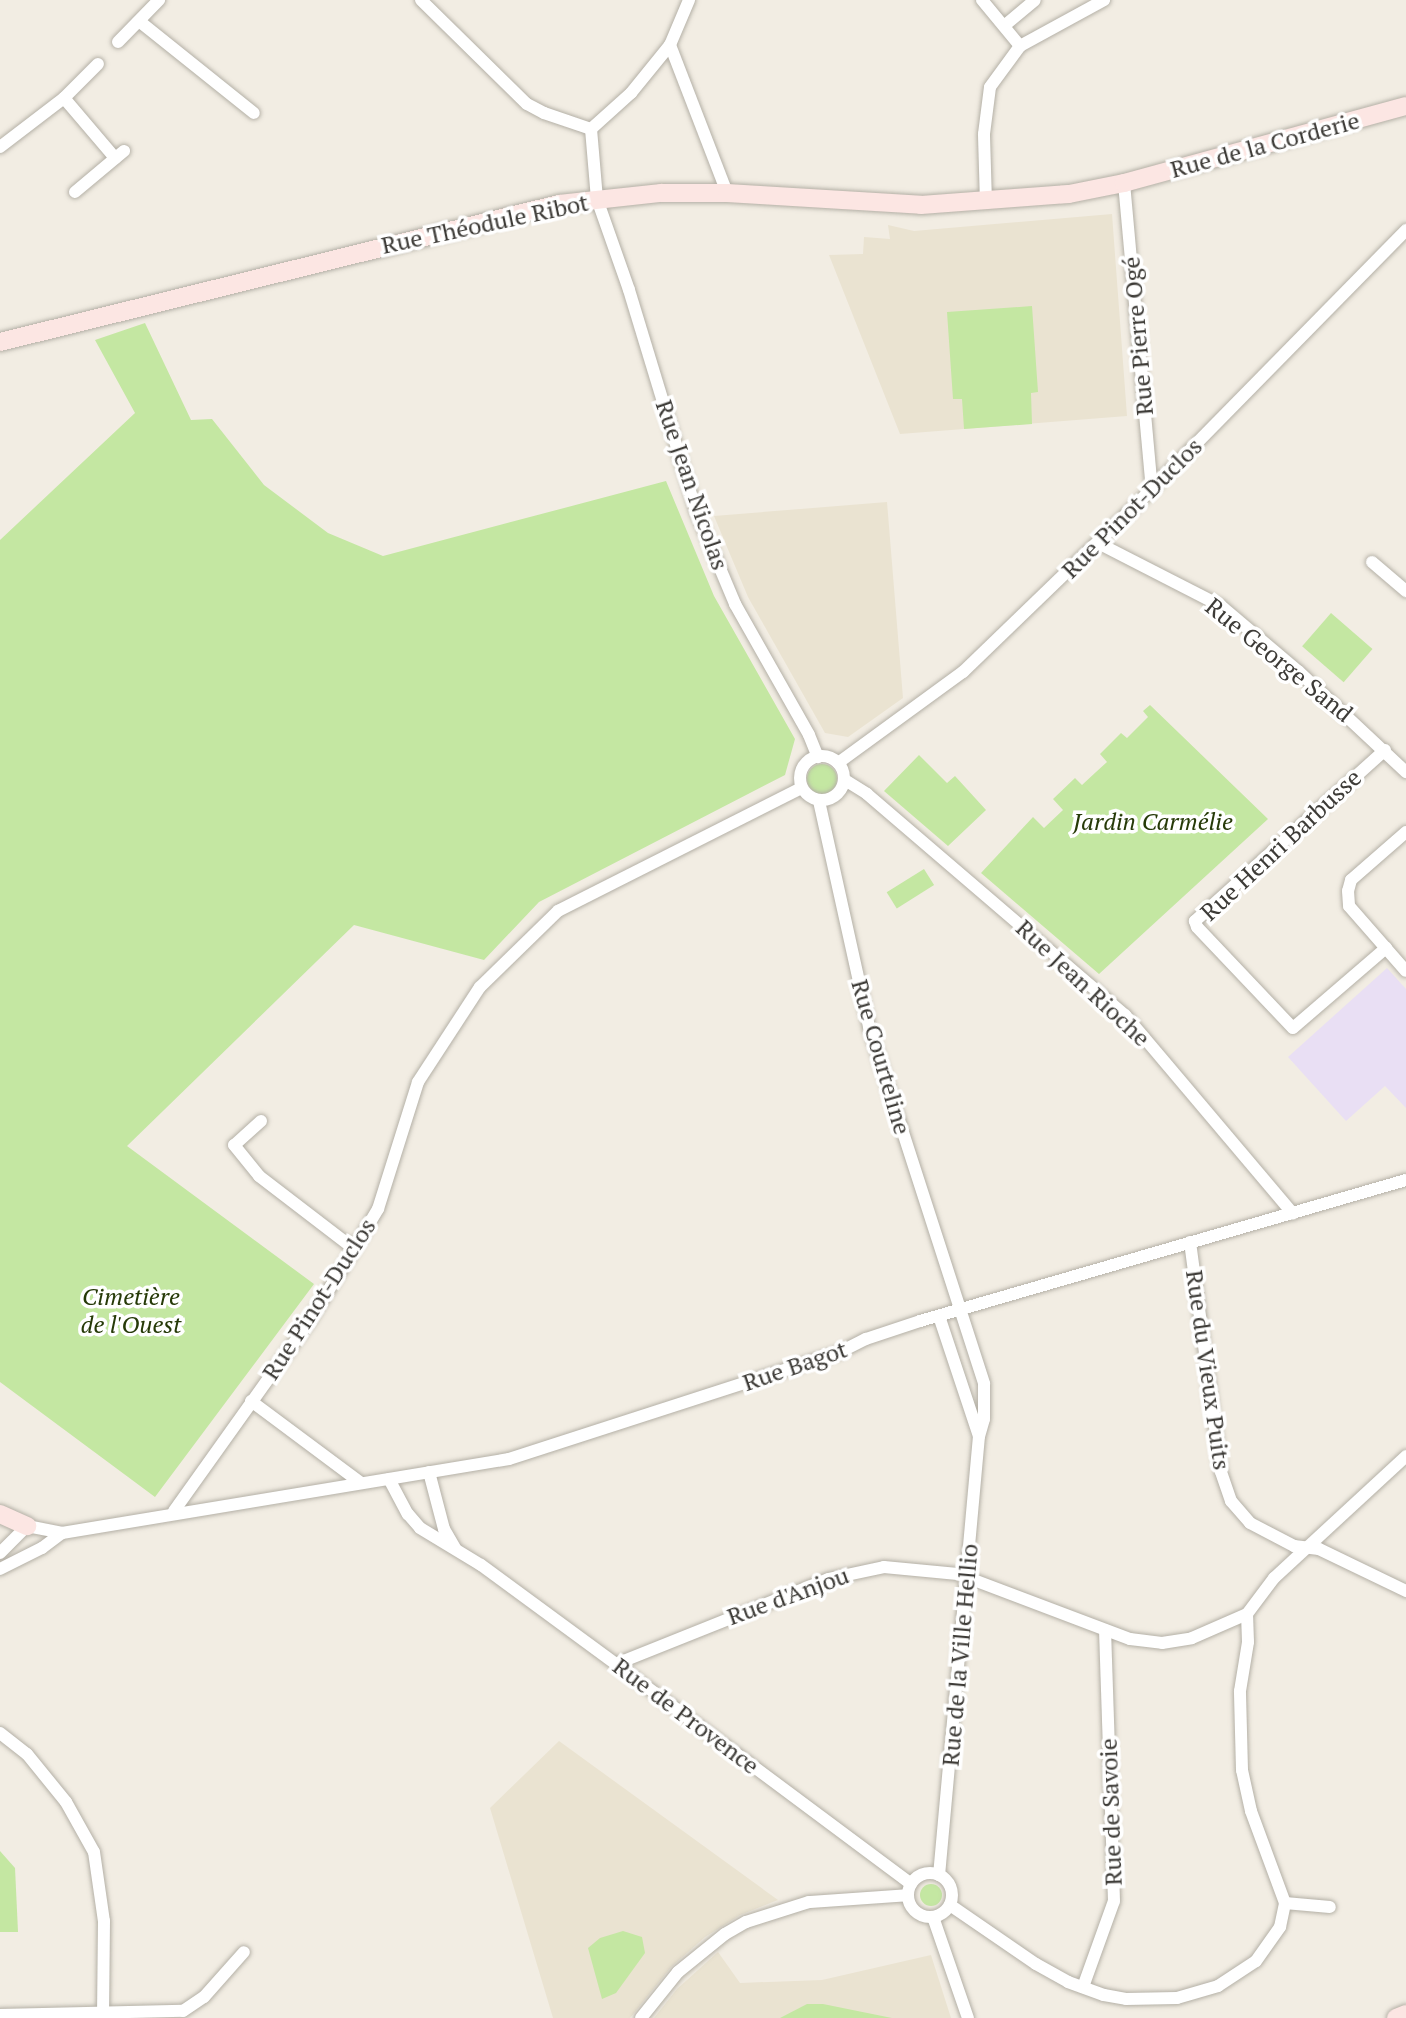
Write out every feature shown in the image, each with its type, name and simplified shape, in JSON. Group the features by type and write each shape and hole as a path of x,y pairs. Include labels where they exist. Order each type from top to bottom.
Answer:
{"main road":[{"name":"Rue de la Corderie","path":"1124,183 1406,106"},
{"name":"Rue Théodule Ribot","path":"0,342 515,213 597,199 661,193 727,193 921,205 986,203 1069,194 1124,183"},
{"path":"0,1514 27,1526"},
{"path":"1396,2018 1406,2014"}],"street":[{"path":"118,42 159,0"},
{"path":"421,0 527,104 591,129 631,93 670,45 689,0"},
{"path":"982,0 1020,46"},
{"path":"1004,26 1035,0"},
{"path":"986,203 986,104 990,87 1020,46 1104,0"},
{"path":"139,21 254,113"},
{"path":"670,45 727,193"},
{"path":"0,147 64,98 98,64"},
{"path":"64,98 119,154 75,192"},
{"name":"Rue Jean Nicolas","path":"591,129 597,199 629,290 696,511 735,604 809,735 818,757"},
{"name":"Rue Pierre Ogé","path":"1124,183 1152,489"},
{"name":"Rue Pinot-Duclos","path":"838,763 963,672 1098,543 1406,230"},
{"name":"Rue George Sand","path":"1098,543 1221,606 1406,772"},
{"path":"1372,562 1406,591"},
{"name":"Rue Henri Barbusse","path":"1385,750 1195,921 1197,927 1293,1028 1386,948"},
{"path":"818,757 829,757 838,763 845,780 839,794 819,801 802,788 803,767 818,757"},
{"name":"Rue Jean Rioche","path":"845,780 867,794 1125,1015 1293,1214"},
{"name":"Rue Pinot-Duclos","path":"174,1511 310,1320 378,1209 418,1082 480,987 535,930 558,911 802,788"},
{"name":"Rue Courteline","path":"819,801 869,1027 959,1310"},
{"path":"1406,832 1351,880 1348,891 1349,906 1406,971"},
{"path":"261,1121 234,1145 259,1176 354,1249"},
{"name":"Rue Bagot","path":"62,1533 174,1511 389,1479 535,1452 939,1316 1406,1180"},
{"name":"Rue du Vieux Puits","path":"1190,1242 1225,1486 1231,1501 1250,1523 1294,1546 1319,1549 1406,1591"},
{"name":"Rue de la Ville Hellio","path":"939,1875 979,1436 984,1419 984,1384 959,1310"},
{"name":"Rue de la Ville Hellio","path":"939,1316 979,1436"},
{"path":"251,1401 361,1483"},
{"path":"950,1905 1036,1964 1104,1995 1177,1998 1218,1986 1256,1961 1280,1927 1285,1903 1251,1811 1242,1770 1240,1691 1248,1642 1247,1614 1274,1578 1406,1456"},
{"name":"Rue de Provence","path":"429,1472 444,1529 458,1552"},
{"name":"Rue de Provence","path":"389,1479 408,1514 420,1528 616,1664 910,1890"},
{"path":"0,1553 27,1526 62,1533"},
{"path":"0,1569 42,1548 62,1533"},
{"name":"Rue d'Anjou","path":"616,1664 860,1570 909,1566 947,1571 1105,1630 1162,1643 1192,1638 1247,1614"},
{"name":"Rue de Savoie","path":"1083,1987 1114,1901 1105,1630"},
{"path":"2,1738 27,1754 66,1802 94,1852 104,1921 103,2014"},
{"path":"641,2018 678,1972 725,1934 746,1922 809,1902 910,1890 926,1873 939,1875 950,1884 950,1905"},
{"path":"910,1890 919,1914 933,1917 950,1905"},
{"path":"1285,1903 1330,1907"},
{"path":"933,1917 968,2018"},
{"path":"0,2015 183,2011 204,1997 244,1952"}],"shaded area":[{"path":"1112,214 1127,416 900,434 829,255 863,254 864,237 890,239 888,225 914,231"},
{"path":"887,502 903,698 848,737 825,733 748,597 714,516"},
{"path":"1387,968 1406,989 1406,1108 1385,1086 1346,1121 1288,1057"},
{"path":"559,1741 778,1900 740,1915 705,1937 671,1967 630,2018 553,2018 490,1808"},
{"path":"718,1952 740,1983 822,1980 931,1955 951,2018 654,2018 677,1989"}],"green space":[{"path":"1032,306 1038,392 1031,393 1032,424 964,429 962,399 953,399 947,312"},
{"name":"Cimetière de l'Ouest","path":"145,323 191,420 212,419 264,485 328,533 383,556 666,481 714,596 795,739 785,775 539,902 484,960 354,925 127,1146 314,1284 155,1497 0,1382 0,540 135,413 95,340"},
{"path":"1331,613 1373,649 1344,682 1302,646"},
{"name":"Jardin Carmélie","path":"1150,705 1268,819 1099,974 981,873 1033,817 1044,828 1063,810 1053,799 1075,778 1082,785 1107,762 1100,754 1121,733 1127,738 1148,717 1143,711"},
{"path":"919,755 947,783 955,776 986,810 948,846 884,791"},
{"path":"822,764 828,765 836,773 836,785 828,793 822,794 816,793 808,785 807,779 808,773 816,765"},
{"path":"924,869 934,885 897,908 887,892"},
{"path":"0,1851 15,1868 18,1932 0,1932"},
{"path":"927,1884 935,1884 942,1895 935,1906 927,1906 920,1899 920,1891"},
{"path":"623,1931 642,1937 645,1953 616,1993 602,1999 588,1948 600,1938"},
{"path":"807,2004 823,2004 892,2018 780,2018"}]}
